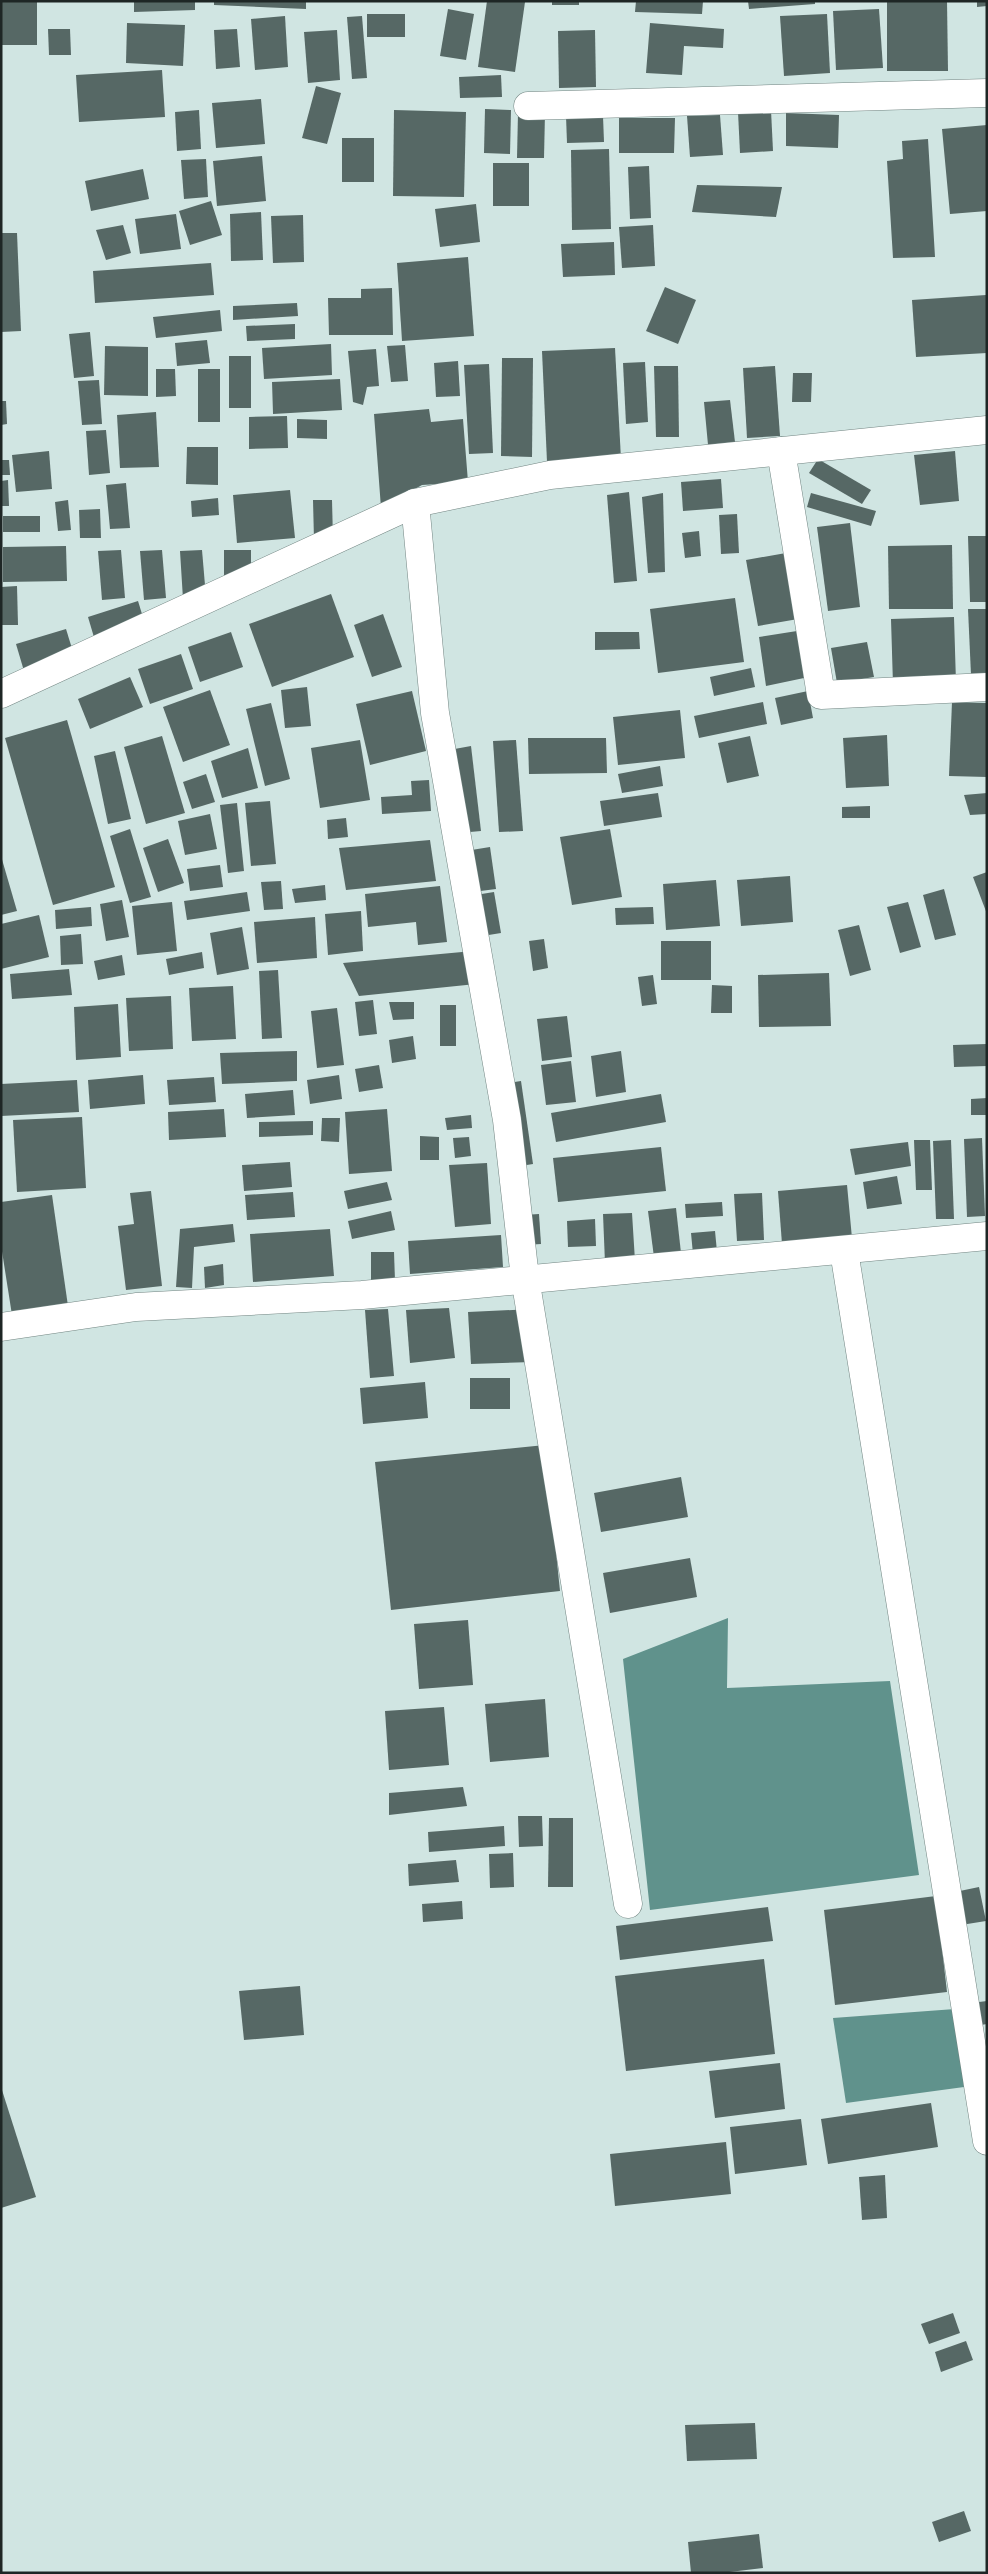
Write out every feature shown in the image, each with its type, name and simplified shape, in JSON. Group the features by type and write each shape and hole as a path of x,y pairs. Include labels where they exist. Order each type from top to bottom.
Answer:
{"street":[{"path":"528,106 987,93"},
{"path":"1,694 415,503 550,475 987,430"},
{"path":"781,451 821,695 987,687"},
{"path":"415,503 435,713 507,1120 525,1278 628,1904"},
{"path":"1,1326 136,1307 362,1295 525,1278 844,1251 915,1242 987,1236"},
{"path":"844,1251 987,2142"}],"water":[{"path":"728,1618 727,1688 890,1681 919,1875 650,1910 623,1659"},
{"path":"955,2009 964,2087 846,2103 833,2018"}],"building":[{"path":"1,1 37,1 37,45 1,45"},
{"path":"134,1 195,1 195,10 134,12"},
{"path":"214,1 306,1 306,9 214,5"},
{"path":"487,1 525,2 515,72 478,67"},
{"path":"552,1 579,1 579,5 552,5"},
{"path":"636,1 703,1 702,14 635,12"},
{"path":"748,1 815,1 815,4 749,9"},
{"path":"887,1 947,1 948,71 887,71"},
{"path":"977,1 987,1 987,6 977,7"},
{"path":"448,9 474,14 466,60 440,56"},
{"path":"879,9 883,68 836,70 833,11"},
{"path":"367,14 405,14 405,37 367,37"},
{"path":"827,14 830,73 784,76 780,16"},
{"path":"285,16 288,67 255,70 251,19"},
{"path":"362,16 367,78 352,79 347,17"},
{"path":"127,23 185,25 183,66 126,63"},
{"path":"650,23 724,29 723,48 684,46 682,75 646,73"},
{"path":"48,29 70,29 71,55 49,55"},
{"path":"237,29 240,67 216,69 214,30"},
{"path":"337,30 340,80 308,83 304,32"},
{"path":"595,30 596,87 559,88 558,31"},
{"path":"162,70 165,117 79,122 76,75"},
{"path":"501,75 502,97 460,98 459,77"},
{"path":"316,86 341,93 327,144 302,138"},
{"path":"261,99 265,144 216,148 212,103"},
{"path":"485,109 511,110 510,154 484,153"},
{"path":"199,110 201,149 177,151 175,112"},
{"path":"394,110 466,112 464,197 393,196"},
{"path":"771,110 773,151 740,153 738,112"},
{"path":"518,113 545,113 544,158 517,158"},
{"path":"786,113 839,115 838,148 786,146"},
{"path":"720,115 723,155 690,157 687,116"},
{"path":"566,116 603,116 604,142 567,143"},
{"path":"619,118 675,118 674,153 619,153"},
{"path":"987,125 987,211 950,214 942,129"},
{"path":"342,138 374,138 374,182 342,182"},
{"path":"928,139 935,257 893,258 887,161 903,159 902,141"},
{"path":"609,149 611,229 572,230 571,150"},
{"path":"262,156 266,201 217,206 213,161"},
{"path":"206,159 208,197 184,199 181,160"},
{"path":"493,163 529,163 529,206 493,206"},
{"path":"649,166 651,218 630,219 628,167"},
{"path":"143,169 149,199 91,211 85,181"},
{"path":"697,185 782,187 776,217 692,212"},
{"path":"211,201 222,235 190,245 179,211"},
{"path":"476,204 480,242 440,247 435,209"},
{"path":"261,212 263,260 231,261 230,214"},
{"path":"176,214 181,249 140,254 135,219"},
{"path":"303,215 304,262 273,263 271,216"},
{"path":"123,225 131,253 106,260 96,230"},
{"path":"653,225 655,266 622,268 619,227"},
{"path":"1,233 17,233 21,331 1,332"},
{"path":"614,242 615,275 563,277 561,244"},
{"path":"468,257 474,336 402,341 397,263"},
{"path":"211,263 214,295 95,303 93,271"},
{"path":"665,287 696,300 678,344 646,331"},
{"path":"392,288 393,335 329,335 328,298 361,298 361,289"},
{"path":"986,295 987,353 916,357 912,300"},
{"path":"297,303 298,316 233,320 233,306"},
{"path":"220,310 222,331 156,338 153,317"},
{"path":"295,324 295,339 247,341 246,326"},
{"path":"90,332 94,376 74,378 69,334"},
{"path":"207,340 210,363 177,366 175,343"},
{"path":"331,344 332,375 264,379 262,348"},
{"path":"405,345 408,381 391,382 387,346"},
{"path":"105,346 148,347 148,396 104,395"},
{"path":"615,348 621,459 547,462 542,351"},
{"path":"376,349 379,386 367,387 363,405 353,402 348,351"},
{"path":"229,356 251,356 251,408 229,408"},
{"path":"502,358 533,358 532,457 501,456"},
{"path":"458,361 460,396 436,397 434,363"},
{"path":"645,362 648,422 626,424 623,363"},
{"path":"489,364 493,453 469,454 464,365"},
{"path":"654,366 678,366 679,437 656,437"},
{"path":"775,366 780,436 747,438 743,368"},
{"path":"156,369 175,369 176,396 156,397"},
{"path":"198,369 220,369 220,422 198,422"},
{"path":"793,373 812,373 811,402 792,402"},
{"path":"340,379 342,410 273,414 272,382"},
{"path":"99,380 102,424 82,425 78,381"},
{"path":"730,400 735,442 708,445 704,402"},
{"path":"1,401 6,401 7,424 1,425"},
{"path":"429,409 431,422 463,419 468,482 422,485 381,508 374,414"},
{"path":"156,412 159,467 120,468 117,415"},
{"path":"287,416 288,448 249,449 249,417"},
{"path":"297,419 327,420 327,439 297,438"},
{"path":"106,430 110,473 89,475 86,431"},
{"path":"187,447 218,447 218,485 186,484"},
{"path":"49,451 52,489 16,492 12,455"},
{"path":"955,451 959,501 920,505 914,455"},
{"path":"818,459 871,490 862,504 809,473"},
{"path":"1,460 9,460 10,475 1,475"},
{"path":"721,479 723,508 683,511 681,482"},
{"path":"8,480 9,506 1,506 1,481"},
{"path":"126,483 130,528 110,529 106,485"},
{"path":"290,490 295,538 237,543 233,495"},
{"path":"629,492 637,581 614,583 607,495"},
{"path":"663,493 665,572 648,573 642,497"},
{"path":"811,493 876,511 871,526 807,507"},
{"path":"218,498 219,515 192,517 191,501"},
{"path":"68,500 71,530 58,531 55,502"},
{"path":"313,500 332,500 333,539 314,540"},
{"path":"100,509 101,538 80,538 79,510"},
{"path":"737,514 739,553 721,554 719,515"},
{"path":"3,516 40,516 40,532 3,532"},
{"path":"850,523 860,607 828,611 817,527"},
{"path":"699,531 701,556 685,558 682,533"},
{"path":"968,536 987,536 987,602 970,602"},
{"path":"952,545 953,609 889,609 888,546"},
{"path":"66,546 67,581 3,582 3,547"},
{"path":"121,550 125,598 102,600 98,551"},
{"path":"162,550 166,598 144,600 140,551"},
{"path":"202,550 206,597 183,599 180,551"},
{"path":"224,550 251,550 251,590 224,590"},
{"path":"786,553 798,619 758,626 746,560"},
{"path":"17,586 18,625 1,625 1,587"},
{"path":"331,594 354,657 272,687 249,624"},
{"path":"735,598 744,662 658,673 650,609"},
{"path":"138,601 146,627 96,644 88,617"},
{"path":"968,609 987,609 987,674 971,675"},
{"path":"383,614 402,667 372,677 354,625"},
{"path":"954,617 956,683 893,685 891,619"},
{"path":"66,629 74,655 24,671 16,644"},
{"path":"797,631 804,678 766,686 759,637"},
{"path":"231,632 243,667 200,682 188,647"},
{"path":"595,632 639,632 640,649 595,650"},
{"path":"867,642 874,677 837,683 831,648"},
{"path":"181,654 193,689 150,704 138,669"},
{"path":"751,668 755,687 714,696 710,677"},
{"path":"130,677 143,707 90,729 78,699"},
{"path":"307,687 311,726 285,728 281,690"},
{"path":"210,690 230,745 183,762 163,707"},
{"path":"412,691 426,751 370,765 356,704"},
{"path":"808,691 813,718 781,725 775,698"},
{"path":"763,702 767,724 699,738 694,716"},
{"path":"952,702 987,703 987,777 949,776"},
{"path":"271,703 290,779 265,786 246,709"},
{"path":"680,710 685,758 618,765 613,717"},
{"path":"67,720 115,887 53,905 5,738"},
{"path":"887,735 889,786 846,788 843,738"},
{"path":"162,736 185,813 146,824 124,747"},
{"path":"750,736 759,776 727,783 718,743"},
{"path":"528,738 606,738 607,773 529,774"},
{"path":"360,740 370,800 320,808 311,748"},
{"path":"516,740 523,831 499,832 493,741"},
{"path":"471,746 481,831 459,833 449,750"},
{"path":"248,748 258,788 222,798 211,761"},
{"path":"115,751 131,819 108,824 94,756"},
{"path":"660,766 663,786 622,793 618,774"},
{"path":"206,774 215,802 192,809 183,782"},
{"path":"429,780 431,811 382,814 381,797 412,795 411,781"},
{"path":"658,793 662,817 604,826 600,801"},
{"path":"987,793 987,814 970,815 964,795"},
{"path":"270,801 276,864 251,866 245,803"},
{"path":"237,803 244,871 228,873 220,805"},
{"path":"870,806 870,818 842,818 842,807"},
{"path":"210,814 217,849 185,855 178,821"},
{"path":"346,818 348,837 328,839 327,820"},
{"path":"130,829 151,897 130,903 110,836"},
{"path":"610,829 622,897 572,905 560,837"},
{"path":"168,839 184,883 158,892 143,848"},
{"path":"430,840 436,881 346,890 339,848"},
{"path":"490,847 496,889 465,893 459,852"},
{"path":"1,856 17,911 1,915"},
{"path":"220,865 223,887 190,891 187,869"},
{"path":"987,872 987,914 973,877"},
{"path":"790,876 793,922 741,926 737,880"},
{"path":"716,880 720,926 666,930 663,884"},
{"path":"281,881 283,909 264,910 261,882"},
{"path":"325,885 326,900 295,903 292,889"},
{"path":"440,886 447,942 418,945 416,922 368,927 365,894"},
{"path":"944,889 956,935 935,940 923,895"},
{"path":"247,892 250,911 187,920 184,901"},
{"path":"494,892 501,933 470,938 463,897"},
{"path":"122,900 129,937 106,941 100,904"},
{"path":"172,902 177,951 137,955 132,906"},
{"path":"908,902 921,947 900,953 887,907"},
{"path":"91,907 92,926 56,929 55,910"},
{"path":"653,907 654,924 616,925 615,908"},
{"path":"361,911 363,951 328,955 325,914"},
{"path":"39,915 49,957 1,969 1,924"},
{"path":"315,917 317,958 257,963 254,922"},
{"path":"859,925 871,970 850,976 838,930"},
{"path":"242,927 249,969 217,975 210,933"},
{"path":"81,934 83,964 61,965 60,936"},
{"path":"544,939 548,968 533,971 529,941"},
{"path":"661,941 711,941 711,980 661,980"},
{"path":"473,951 476,984 359,996 343,963"},
{"path":"202,952 204,968 169,975 166,959"},
{"path":"122,955 125,975 98,980 94,961"},
{"path":"69,969 72,995 12,999 10,974"},
{"path":"278,970 282,1038 262,1039 259,971"},
{"path":"829,973 831,1026 759,1027 758,975"},
{"path":"653,975 657,1004 642,1006 638,977"},
{"path":"712,985 732,986 732,1013 711,1013"},
{"path":"233,986 236,1039 192,1041 189,988"},
{"path":"171,996 173,1049 129,1051 126,998"},
{"path":"373,1000 377,1034 359,1036 355,1002"},
{"path":"389,1002 414,1002 414,1019 393,1020"},
{"path":"118,1004 121,1057 76,1060 74,1007"},
{"path":"440,1005 456,1005 456,1046 440,1046"},
{"path":"337,1008 344,1065 317,1068 311,1011"},
{"path":"567,1016 572,1057 542,1061 537,1019"},
{"path":"413,1036 416,1059 392,1063 389,1040"},
{"path":"987,1044 987,1066 954,1067 953,1045"},
{"path":"297,1051 297,1081 222,1084 220,1053"},
{"path":"621,1051 626,1092 596,1097 591,1056"},
{"path":"571,1061 576,1102 546,1105 541,1065"},
{"path":"379,1065 383,1088 359,1092 355,1069"},
{"path":"143,1075 145,1104 90,1109 88,1080"},
{"path":"339,1075 342,1099 310,1104 307,1080"},
{"path":"214,1077 216,1102 169,1105 167,1080"},
{"path":"77,1080 79,1112 1,1116 1,1084"},
{"path":"521,1081 533,1164 501,1169 489,1086"},
{"path":"293,1090 295,1115 247,1118 245,1094"},
{"path":"661,1094 666,1122 556,1142 551,1113"},
{"path":"987,1098 987,1115 971,1115 971,1099"},
{"path":"224,1109 226,1137 169,1140 168,1112"},
{"path":"387,1109 392,1171 349,1174 345,1112"},
{"path":"471,1115 472,1128 447,1130 445,1118"},
{"path":"82,1117 86,1188 17,1192 13,1120"},
{"path":"322,1118 340,1118 339,1142 321,1141"},
{"path":"313,1121 313,1135 259,1137 259,1122"},
{"path":"420,1136 439,1137 439,1160 420,1160"},
{"path":"469,1137 471,1156 455,1158 453,1138"},
{"path":"982,1138 985,1216 967,1217 964,1139"},
{"path":"914,1140 930,1140 932,1190 916,1190"},
{"path":"951,1140 954,1219 936,1219 933,1141"},
{"path":"908,1142 911,1166 855,1175 850,1149"},
{"path":"661,1147 666,1191 558,1202 553,1158"},
{"path":"290,1162 292,1187 244,1191 242,1165"},
{"path":"487,1163 491,1224 455,1227 449,1165"},
{"path":"897,1176 902,1204 867,1209 863,1182"},
{"path":"387,1182 392,1200 348,1209 344,1191"},
{"path":"847,1185 852,1238 782,1244 778,1191"},
{"path":"151,1191 162,1286 126,1290 118,1226 134,1224 130,1193"},
{"path":"293,1192 295,1217 247,1220 245,1195"},
{"path":"762,1193 764,1240 737,1241 734,1194"},
{"path":"52,1195 68,1306 12,1315 1,1245 1,1202"},
{"path":"722,1202 723,1216 686,1218 685,1204"},
{"path":"676,1208 682,1262 655,1265 648,1211"},
{"path":"391,1211 395,1230 352,1239 348,1221"},
{"path":"632,1213 635,1261 605,1263 603,1214"},
{"path":"539,1214 541,1244 510,1246 508,1216"},
{"path":"595,1219 596,1246 568,1247 567,1221"},
{"path":"233,1224 235,1242 194,1247 192,1288 176,1287 180,1229"},
{"path":"330,1229 334,1276 253,1282 250,1234"},
{"path":"715,1231 718,1262 694,1265 691,1233"},
{"path":"501,1235 503,1267 410,1274 408,1241"},
{"path":"371,1252 394,1252 395,1281 371,1281"},
{"path":"223,1264 224,1285 205,1288 204,1267"},
{"path":"449,1308 455,1358 410,1363 406,1310"},
{"path":"388,1309 394,1376 370,1378 365,1310"},
{"path":"532,1309 533,1362 471,1364 468,1312"},
{"path":"470,1378 510,1378 510,1409 470,1409"},
{"path":"425,1382 428,1418 363,1424 360,1388"},
{"path":"545,1445 560,1591 391,1610 375,1462"},
{"path":"681,1477 688,1517 601,1532 594,1493"},
{"path":"690,1558 697,1597 610,1613 603,1573"},
{"path":"468,1620 473,1685 419,1689 414,1624"},
{"path":"545,1699 549,1757 490,1762 485,1704"},
{"path":"444,1707 449,1765 389,1770 385,1711"},
{"path":"463,1787 467,1806 389,1815 389,1793"},
{"path":"518,1816 542,1816 543,1846 519,1847"},
{"path":"549,1818 573,1818 573,1887 548,1887"},
{"path":"504,1826 505,1846 429,1852 428,1832"},
{"path":"513,1853 514,1887 490,1888 489,1854"},
{"path":"456,1860 459,1882 409,1886 408,1864"},
{"path":"979,1887 986,1921 961,1925 955,1892"},
{"path":"936,1896 947,1992 835,2005 824,1910"},
{"path":"462,1901 463,1919 423,1922 422,1904"},
{"path":"768,1907 773,1941 620,1960 616,1926"},
{"path":"764,1959 775,2054 626,2071 615,1976"},
{"path":"300,1986 304,2035 244,2040 239,1991"},
{"path":"987,2001 987,2024 981,2025 979,2002"},
{"path":"780,2063 785,2109 715,2118 709,2071"},
{"path":"1,2087 36,2197 1,2208"},
{"path":"931,2103 938,2147 828,2164 821,2119"},
{"path":"801,2119 807,2165 735,2174 730,2127"},
{"path":"726,2142 731,2194 615,2206 610,2154"},
{"path":"885,2175 887,2218 862,2220 859,2177"},
{"path":"953,2313 960,2333 929,2344 921,2324"},
{"path":"966,2341 973,2360 941,2372 935,2352"},
{"path":"755,2423 757,2459 687,2461 685,2425"},
{"path":"964,2511 971,2531 939,2542 932,2522"},
{"path":"759,2534 763,2568 721,2573 691,2573 688,2542"}]}
